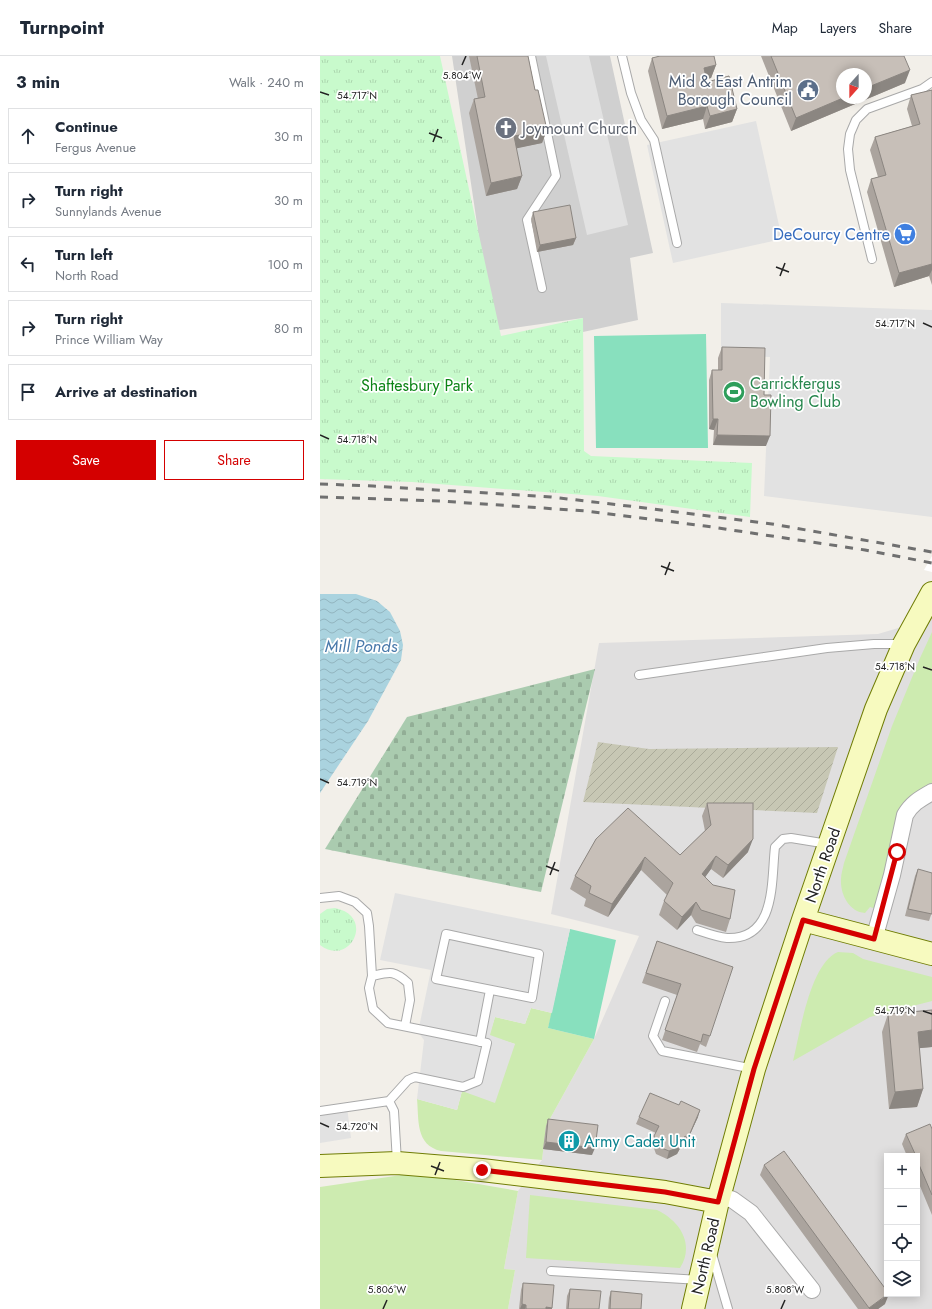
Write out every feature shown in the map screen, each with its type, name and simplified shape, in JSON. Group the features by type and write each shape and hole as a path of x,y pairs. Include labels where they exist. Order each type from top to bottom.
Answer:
{"street":[{"name":"North Road","path":"693,1309 719,1199 754,1069 803,920 876,709 904,644 932,593"},
{"path":"874,939 892,875 905,816 910,807 932,792"},
{"path":"803,920 932,954"},
{"path":"320,1166 398,1163 482,1170 733,1200 751,1213 812,1290"}],"lane":[{"path":"531,56 556,176 526,220 542,288"},
{"path":"622,56 631,93 641,120 654,140 677,243"},
{"path":"872,259 850,170 848,149 850,134 856,120 868,109 922,89 932,82"},
{"path":"639,675 827,648 874,644 904,644"},
{"path":"697,930 726,938 741,937 754,930 763,919 767,910 772,887 775,847 783,839 791,838 829,844"},
{"path":"320,898 340,896 355,902 367,913 372,976 369,988 373,1010 388,1022 487,1044 478,1081 463,1087 415,1077 408,1080 389,1101 320,1111"},
{"path":"446,934 540,954 532,998 490,990 436,979 446,934"},
{"path":"372,976 389,972 399,974 408,983 410,1000 405,1026"},
{"path":"480,1042 490,990"},
{"path":"665,1001 653,1036 662,1051 754,1069"},
{"path":"389,1101 394,1111 398,1163"},
{"path":"709,1243 728,1309"},
{"path":"551,1271 700,1280"}],"shaded area":[{"path":"452,56 610,56 653,253 630,258 638,320 583,332 583,318 493,331"},
{"path":"546,56 589,56 628,225 587,235"},
{"path":"756,121 782,239 673,263 647,145"},
{"path":"721,303 932,310 932,517 764,496 770,357 721,355"},
{"path":"932,618 932,1309 508,1309 515,1270 504,1269 518,1191 542,1160 546,1126 594,1039 639,936 551,914 599,643 878,634"},
{"path":"598,742 649,749 838,747 817,813 583,802"},
{"path":"395,893 570,929 552,1013 531,1008 525,1024 495,1017 490,1035 515,1044 495,1103 462,1091 457,1110 417,1099 424,1040 418,1032 431,970 380,960"},
{"path":"347,1107 351,1138 320,1143 320,1110"}],"green space":[{"name":"Shaftesbury Park","path":"320,56 440,56 501,336 583,318 584,451 591,456 752,463 750,517 598,496 412,482 320,479"},
{"path":"706,334 708,448 596,448 594,336"},
{"path":"932,632 932,786 911,797 876,909 870,907 865,913 859,912 850,906 842,890 841,877 844,863 892,726"},
{"path":"595,669 541,892 325,849 407,717"},
{"path":"335,908 347,913 354,920 356,929 354,938 349,946 341,950 331,950 320,945 320,914 327,909"},
{"path":"570,929 616,940 594,1039 548,1028"},
{"path":"838,952 853,953 863,959 932,977 932,1001 870,1017 793,1061 803,1017 813,984 820,970 828,959"},
{"path":"531,1008 552,1013 548,1028 594,1039 546,1126 542,1160 441,1151 433,1148 427,1143 420,1130 417,1099 457,1110 462,1091 515,1044 489,1036 495,1017 525,1024"},
{"path":"415,1173 518,1191 504,1269 515,1270 508,1309 320,1309 320,1187"},
{"path":"530,1195 657,1210 672,1220 683,1234 686,1250 680,1268 526,1258"}],"water":[{"name":"Mill Ponds","path":"320,594 356,594 377,601 390,612 400,631 403,645 401,660 368,721 320,793"}],"pier":[{"path":"932,556 932,572 924,570"}],"building":[{"name":"Joymount Church","path":"477,56 528,56 535,90 538,90 547,130 514,136 522,176 491,183 474,99 485,97"},
{"path":"660,56 714,56 716,65 704,68 707,82 729,76 737,109 710,116 707,106 667,116 652,58"},
{"name":"Mid & East Antrim Borough Council","path":"771,56 904,56 910,70 872,86 872,68 836,68 836,101 796,118"},
{"name":"DeCourcy Centre","path":"932,90 932,264 899,273 871,179 886,175 875,137 920,124 911,95"},
{"path":"570,205 576,238 540,245 533,212"},
{"name":"Carrickfergus Bowling Club","path":"722,347 765,348 764,395 771,395 770,436 717,435 718,419 713,419 712,370 722,370"},
{"path":"707,803 753,803 753,839 728,865 716,856 702,874 713,885 735,890 730,919 701,910 696,902 682,917 664,901 673,883 645,857 612,904 589,893 591,886 575,876 596,839 628,808 680,855 711,825"},
{"path":"918,869 932,873 932,914 908,909"},
{"path":"657,941 733,967 710,1036 703,1034 701,1042 665,1030 681,984 646,973"},
{"path":"932,1010 932,1030 918,1032 923,1089 895,1092 888,1014"},
{"path":"650,1093 679,1105 681,1101 700,1110 688,1138 685,1136 680,1147 669,1151 659,1147 654,1136 659,1126 639,1117"},
{"name":"Army Cadet Unit","path":"548,1119 598,1125 595,1148 546,1142"},
{"path":"930,1124 932,1129 932,1195 920,1167 920,1153 915,1153 906,1134"},
{"path":"784,1151 884,1287 884,1297 869,1308 764,1165"},
{"path":"523,1283 554,1285 552,1308 546,1307 546,1309 526,1309 526,1305 522,1304"},
{"path":"570,1289 601,1291 599,1309 568,1309"},
{"path":"611,1291 642,1294 641,1309 610,1309"}],"railway":[{"path":"320,484 551,497 772,524 932,552"},
{"path":"320,497 440,501 586,511 705,526 865,550 932,563"}],"place":[{"name":"Mid & East Antrim Borough Council","path":"808,90"},
{"name":"Joymount Church","path":"506,128"},
{"name":"DeCourcy Centre","path":"905,234"},
{"name":"Carrickfergus Bowling Club","path":"734,392"},
{"name":"Army Cadet Unit","path":"569,1141"}],"route":[{"path":"482,1170 665,1192 718,1202 754,1069 803,920 874,939 881,918 897,852"}]}
